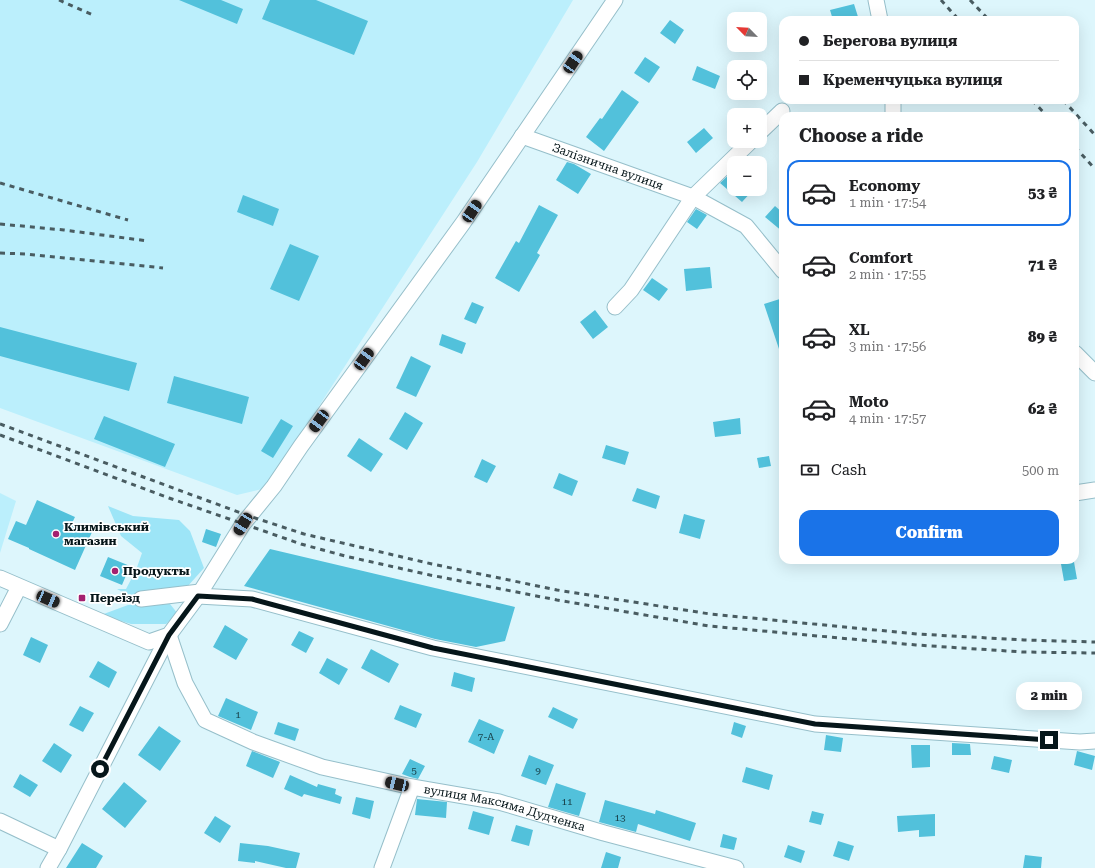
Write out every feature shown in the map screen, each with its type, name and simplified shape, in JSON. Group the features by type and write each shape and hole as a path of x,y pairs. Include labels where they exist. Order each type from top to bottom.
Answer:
{"street":[{"path":"48,868 60,849 169,635 199,594 243,524 274,486 300,446 463,223 614,0"},
{"path":"876,0 879,16"},
{"path":"767,125 779,114"},
{"name":"Залізнична вулиця","path":"522,136 693,197 746,226 779,266"},
{"path":"615,307 631,290 693,197 744,148"},
{"path":"1079,357 1095,373"},
{"path":"1079,492 1095,490"},
{"path":"0,578 149,642 169,635"},
{"path":"0,624 19,587"},
{"path":"141,599 199,594 252,599 433,648 815,724 1080,742 1095,741"},
{"name":"вулиця Максима Дудченка","path":"169,635 185,683 205,720 253,742 322,767 412,787 499,802 604,833 736,868"},
{"path":"382,868 412,787"},
{"path":"0,821 60,849"}],"shaded area":[{"path":"0,0 573,0 477,162 266,488 237,495 0,408"},
{"path":"0,493 16,501 0,553"},
{"path":"108,506 133,516 179,520 190,531 204,568 187,587 130,596 117,589 126,589 136,570 142,553 121,536"},
{"path":"170,604 178,614 166,624 131,624 101,615 128,605"}],"building":[{"path":"179,0 221,0 243,9 237,24"},
{"path":"270,0 316,0 368,21 354,55 262,19"},
{"path":"854,4 858,16 832,16 830,10"},
{"path":"670,20 684,30 675,44 660,33"},
{"path":"645,57 660,67 649,83 634,73"},
{"path":"697,66 720,76 715,89 692,80"},
{"path":"622,90 639,102 604,151 586,137 600,118 602,119"},
{"path":"704,128 713,138 696,153 687,142"},
{"path":"567,162 574,164 591,174 578,194 556,180"},
{"path":"727,176 727,189 720,183"},
{"path":"243,195 279,209 273,226 237,212"},
{"path":"735,196 748,196 742,202"},
{"path":"539,205 558,215 537,253 540,255 519,292 495,278 516,241 519,243"},
{"path":"775,206 779,210 779,229 765,217"},
{"path":"696,209 707,215 697,229 687,222"},
{"path":"290,244 319,256 299,301 270,289"},
{"path":"710,267 712,288 686,291 684,269"},
{"path":"652,278 668,289 659,301 643,290"},
{"path":"779,299 779,349 764,304"},
{"path":"472,302 484,307 476,324 464,319"},
{"path":"595,310 608,327 593,339 580,322"},
{"path":"0,327 137,363 129,391 0,356"},
{"path":"442,334 466,343 462,354 439,345"},
{"path":"411,356 431,366 416,397 396,388"},
{"path":"174,376 249,397 242,424 167,403"},
{"path":"405,412 423,423 407,450 389,439"},
{"path":"104,416 175,444 165,467 94,439"},
{"path":"740,418 741,434 715,437 713,422"},
{"path":"281,419 293,426 273,458 261,451"},
{"path":"359,438 383,454 371,472 347,456"},
{"path":"606,445 629,452 625,465 602,458"},
{"path":"769,456 771,466 759,468 757,458"},
{"path":"482,459 496,466 487,483 474,477"},
{"path":"559,473 578,481 572,496 553,488"},
{"path":"637,488 660,496 656,509 632,501"},
{"name":"Климівський магазин","path":"37,500 75,517 72,523 92,532 75,570 8,539 16,521 26,525"},
{"path":"684,514 705,520 700,539 679,533"},
{"path":"206,529 221,534 216,547 202,542"},
{"path":"270,549 515,607 505,641 476,647 435,639 244,586"},
{"name":"Продукты","path":"108,557 130,566 122,585 100,576"},
{"path":"1061,564 1074,564 1077,579 1064,581"},
{"path":"225,625 248,639 236,660 213,647"},
{"path":"299,631 314,638 306,653 291,645"},
{"path":"31,637 48,645 40,663 23,655"},
{"path":"371,649 399,664 389,683 361,668"},
{"path":"327,658 348,669 339,685 319,673"},
{"path":"98,661 117,672 109,688 89,677"},
{"path":"454,672 475,678 472,692 451,686"},
{"path":"226,698 258,712 251,730 218,716"},
{"path":"400,705 422,714 416,728 394,719"},
{"path":"80,706 94,713 83,732 69,725"},
{"path":"553,707 578,719 573,729 548,717"},
{"path":"479,719 504,730 494,754 468,742"},
{"path":"278,722 299,729 295,741 274,734"},
{"path":"734,722 746,726 742,738 731,734"},
{"path":"159,726 181,741 160,771 138,755"},
{"path":"826,735 843,738 841,752 824,750"},
{"path":"54,743 72,755 61,773 42,761"},
{"path":"952,743 970,744 971,755 952,755"},
{"path":"911,745 930,745 930,767 912,768"},
{"path":"252,751 280,762 273,778 246,766"},
{"path":"1077,751 1095,756 1092,770 1074,765"},
{"path":"529,755 554,765 546,785 521,776"},
{"path":"994,756 1012,760 1009,773 991,769"},
{"path":"410,759 425,766 418,779 402,774"},
{"path":"746,767 773,775 769,790 742,782"},
{"path":"20,774 38,785 30,797 13,787"},
{"path":"290,775 317,787 318,784 336,789 335,794 342,797 340,804 304,794 302,797 284,789"},
{"path":"124,782 147,801 125,828 102,809"},
{"path":"556,783 586,793 579,816 548,807"},
{"path":"356,797 374,801 370,819 352,814"},
{"path":"417,799 447,802 446,818 415,815"},
{"path":"605,800 655,814 656,810 696,823 690,841 638,824 636,832 599,822"},
{"path":"473,811 494,817 489,835 468,829"},
{"path":"812,811 824,814 821,825 809,822"},
{"path":"935,814 935,836 919,837 919,830 898,832 897,816"},
{"path":"215,816 231,826 220,843 204,833"},
{"path":"516,825 533,830 529,846 511,841"},
{"path":"723,834 737,838 734,850 720,847"},
{"path":"838,841 854,846 849,861 833,856"},
{"path":"82,843 103,856 96,868 66,868"},
{"path":"240,843 268,846 300,853 296,868 286,868 255,861 255,863 238,861"},
{"path":"788,845 805,851 801,863 784,857"},
{"path":"606,852 621,857 618,868 601,868"},
{"path":"1025,855 1042,857 1041,868 1023,868"}],"railway":[{"path":"59,0 93,15"},
{"path":"941,0 955,16"},
{"path":"970,0 985,16"},
{"path":"1036,104 1043,112"},
{"path":"1067,104 1074,112"},
{"path":"1079,118 1095,135"},
{"path":"1079,151 1095,169"},
{"path":"0,183 128,220"},
{"path":"0,224 64,230 148,241"},
{"path":"0,253 26,254 163,268"},
{"path":"0,424 249,516 304,534 432,564 557,590 710,614 917,634 1095,642"},
{"path":"0,435 169,498 301,544 345,556 430,575 557,600 709,626 916,645 1023,652 1095,653"}],"place":[{"name":"Климівський магазин","path":"56,534"},
{"name":"Продукты","path":"115,571"},
{"name":"Переїзд","path":"82,598"}],"route":[{"path":"100,769 169,635 198,596 252,599 433,648 815,724 1049,740"}]}
